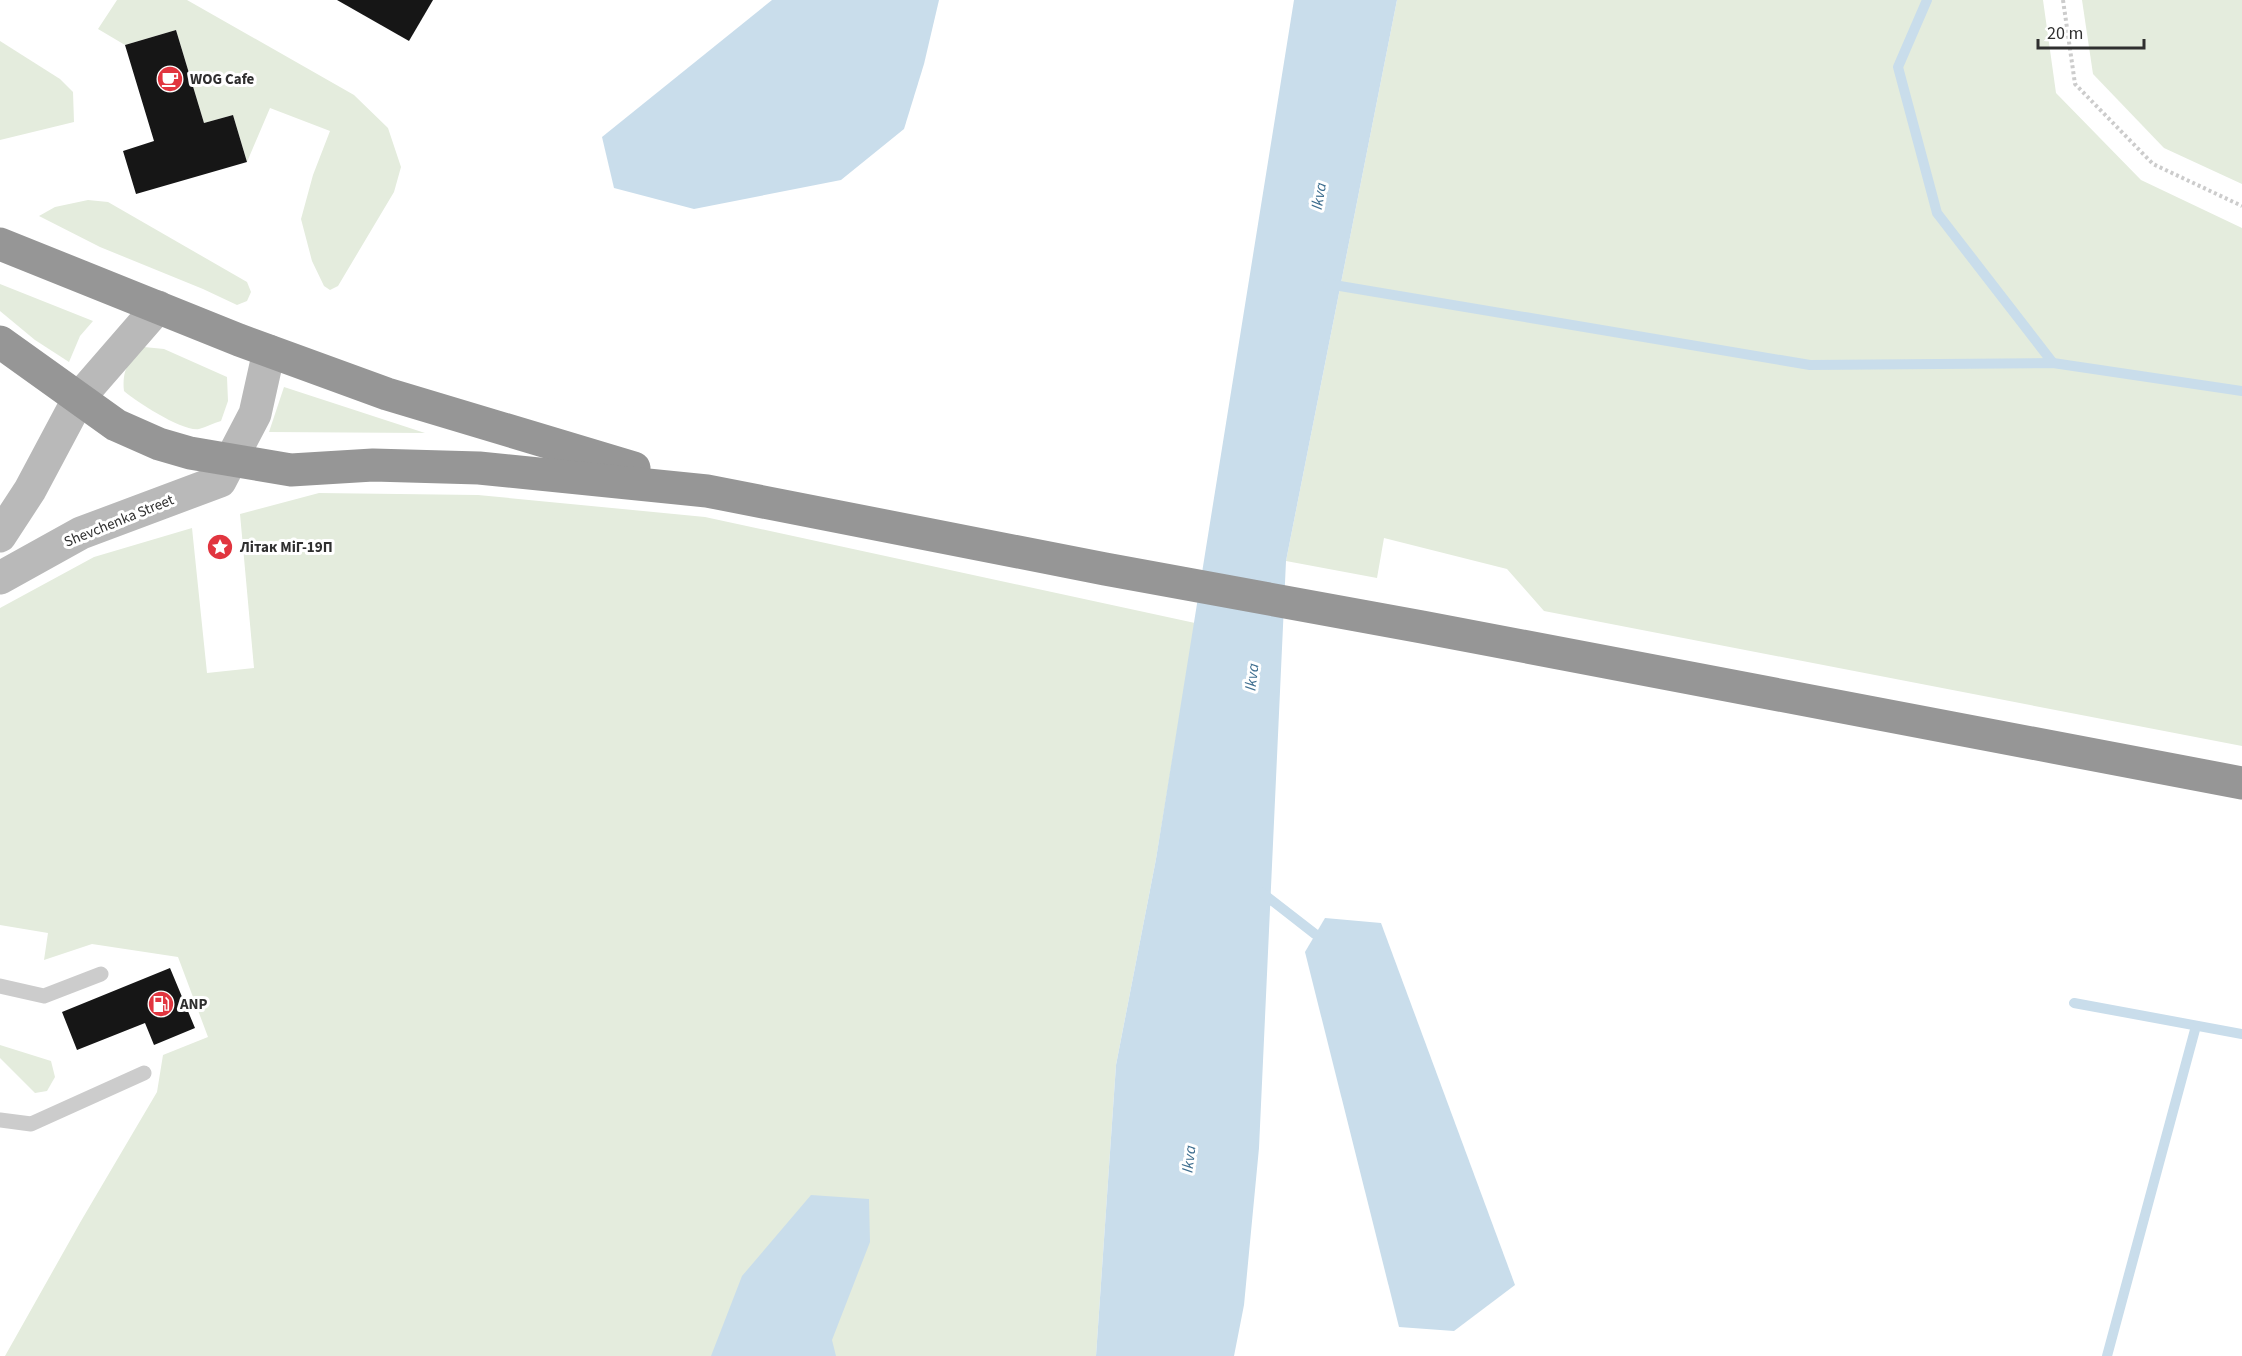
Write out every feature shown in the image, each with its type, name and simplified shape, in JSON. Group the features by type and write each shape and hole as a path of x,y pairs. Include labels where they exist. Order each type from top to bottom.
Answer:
{"highway":[{"path":"0,244 270,351 387,394 707,491"},
{"path":"0,342 116,425 159,444 190,453 291,470 373,465 480,468 707,491 1105,569 2242,783"}],"main road":[{"path":"0,536 30,490 79,398 158,307"},
{"name":"Shevchenka Street","path":"0,578 81,534 220,481 255,414 270,351"}],"lane":[{"path":"0,986 44,996 101,974"},
{"path":"0,1120 32,1124 144,1073"}],"path":[{"path":"2063,0 2075,84 2153,164 2242,206"}],"green space":[{"path":"117,0 187,0 354,95 388,128 401,167 394,192 338,286 330,290 324,286 312,261 301,219 313,175 330,131 270,108 247,162 233,115 204,123 176,30 125,45 98,29"},
{"path":"1397,0 2043,0 2056,93 2141,180 2242,228 2242,746 1544,611 1507,569 1384,538 1377,578 1286,561"},
{"path":"2082,0 2242,0 2242,184 2164,148 2093,74"},
{"path":"0,41 60,79 73,92 74,122 0,140"},
{"path":"88,200 108,202 247,282 251,292 247,301 237,305 100,247 39,216 55,207"},
{"path":"0,284 93,321 80,336 69,362 35,340 0,311"},
{"path":"144,347 164,349 227,377 228,401 221,421 199,429 182,426 149,409 124,391 127,366"},
{"path":"284,387 425,433 269,432"},
{"path":"319,493 478,495 705,517 1195,623 1156,859 1116,1065 1096,1356 5,1356 157,1092 163,1055 208,1037 178,957 92,944 44,960 48,933 0,925 0,608 94,557 192,528 207,673 254,668 240,514"},
{"path":"0,1045 51,1061 55,1077 47,1091 35,1093 0,1058"}],"water":[{"path":"772,0 939,0 924,64 904,129 841,180 694,209 614,188 602,137"},
{"name":"Ikva","path":"1294,0 1397,0 1286,561 1259,1148 1244,1305 1234,1356 1096,1356 1116,1065 1156,859"},
{"path":"1325,918 1381,923 1515,1285 1454,1331 1399,1327 1305,952"},
{"path":"811,1195 869,1199 870,1242 832,1340 836,1356 711,1356 742,1276"}],"building":[{"path":"337,0 433,0 409,41"},
{"path":"176,30 204,123 233,115 247,162 136,194 123,151 154,141 125,45"},
{"path":"170,968 195,1028 154,1045 145,1023 77,1050 62,1012"}],"waterway":[{"path":"1927,0 1898,67 1937,213 2053,363"},
{"path":"1328,284 1810,365 2053,363 2242,391"},
{"path":"1261,892 1315,934"},
{"path":"2074,1003 2242,1034"},
{"path":"2107,1356 2196,1026"}],"place":[{"name":"WOG Cafe","path":"170,79"},
{"name":"Літак МіГ-19П","path":"220,547"},
{"name":"ANP","path":"161,1004"}]}
